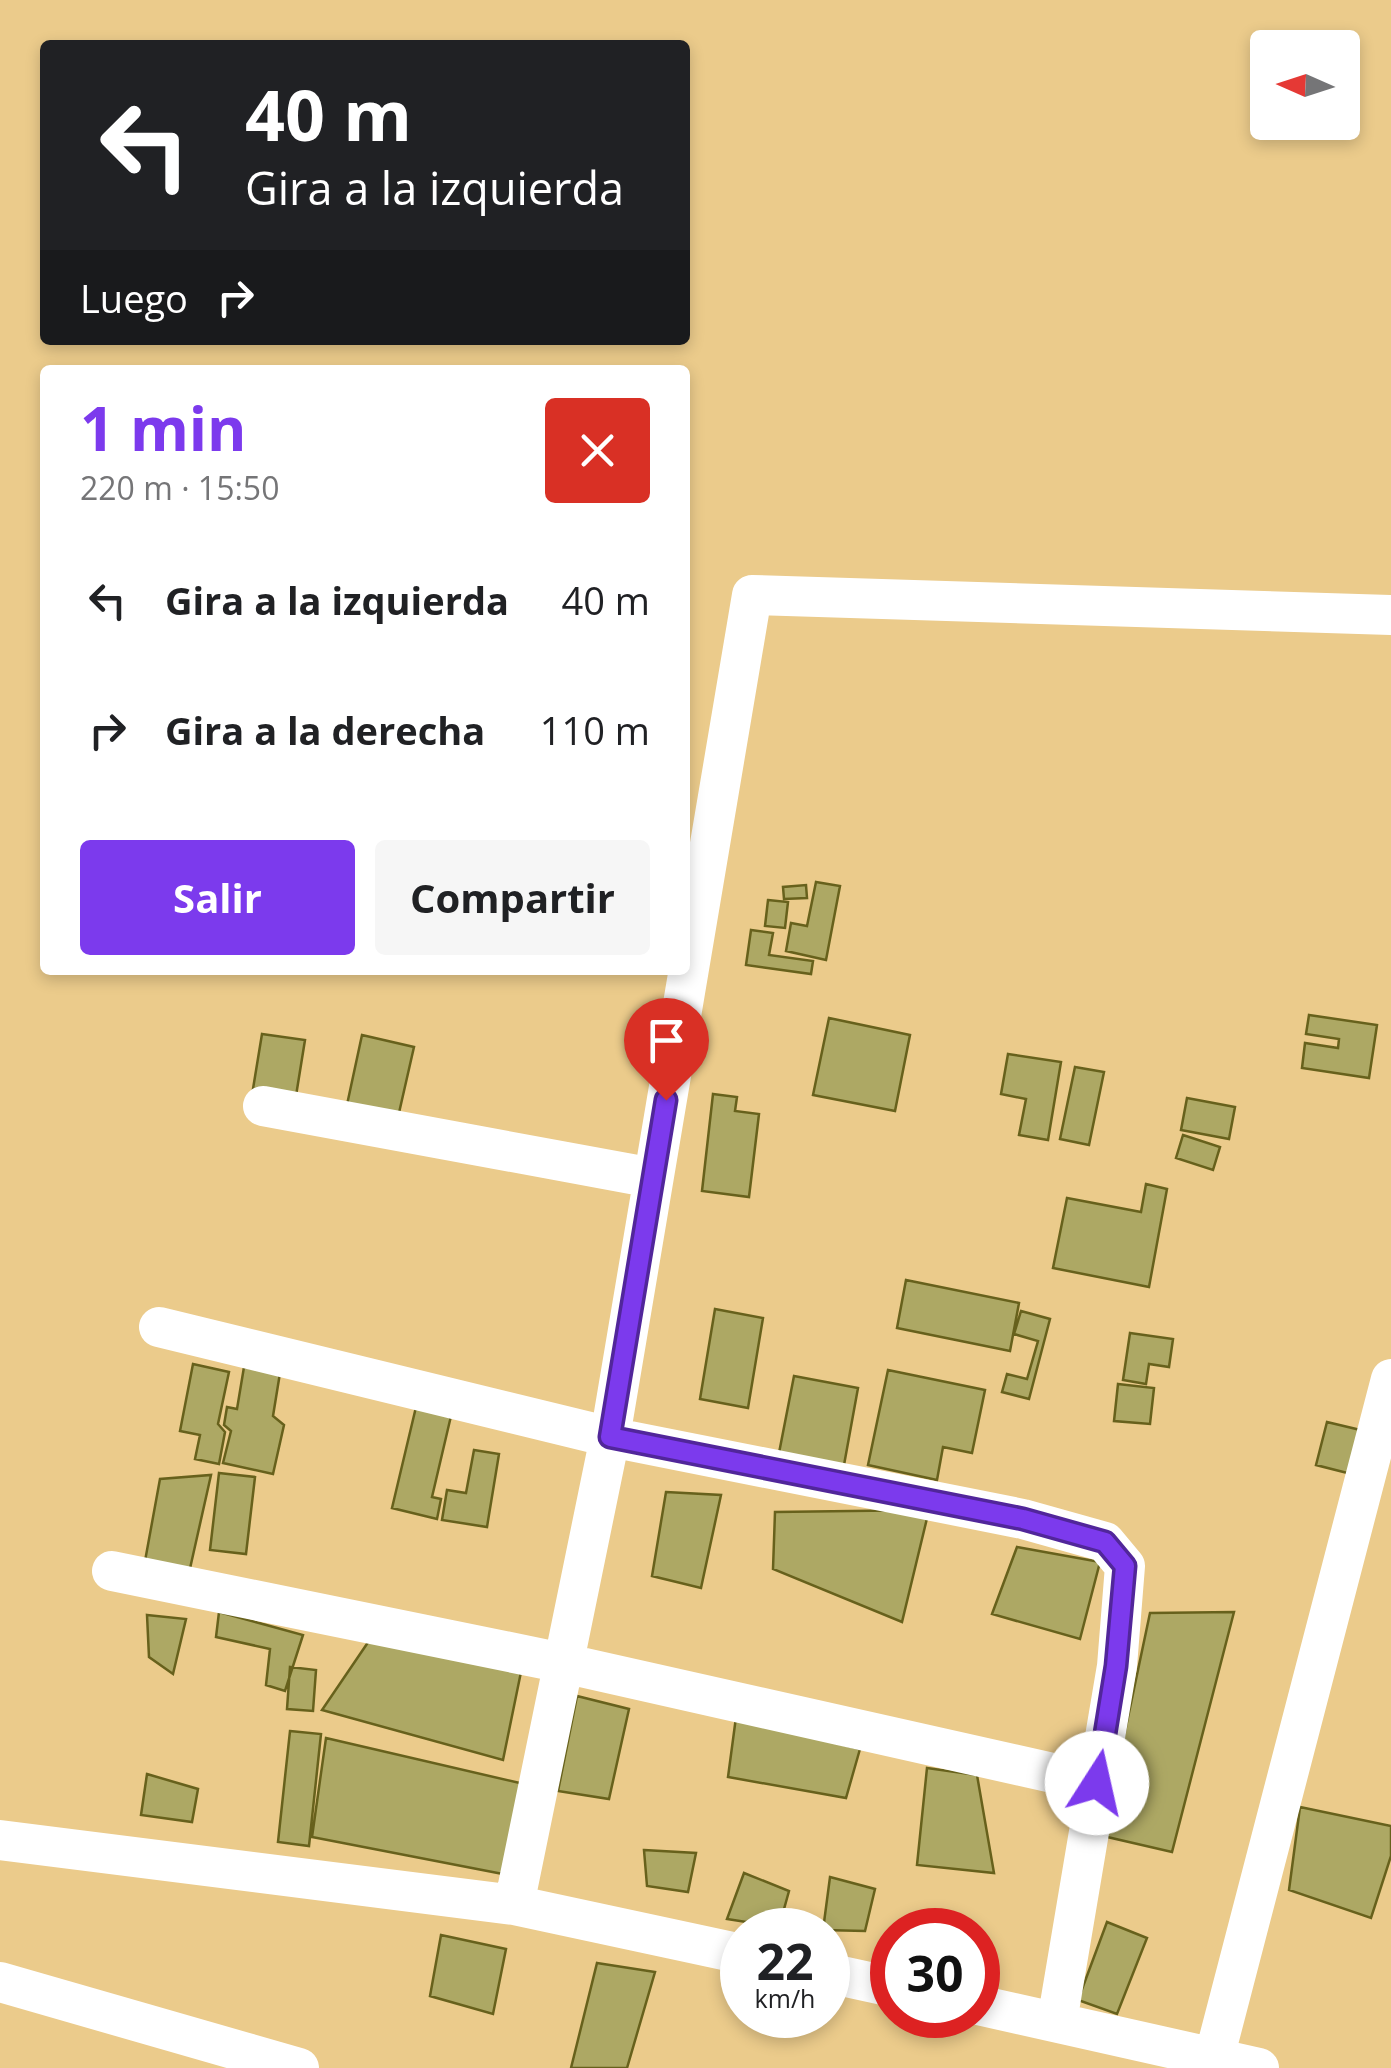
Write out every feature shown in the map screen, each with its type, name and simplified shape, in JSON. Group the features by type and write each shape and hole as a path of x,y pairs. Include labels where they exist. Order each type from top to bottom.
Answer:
{"street":[{"path":"690,960 752,594 1391,615"},
{"path":"514,1905 610,1437 687,975"},
{"path":"264,1106 653,1178"},
{"path":"160,1327 610,1437 1023,1519 1105,1542 1125,1566 1116,1666 1057,2022"},
{"path":"1214,2058 1391,1378"},
{"path":"112,1571 563,1662 1097,1783"},
{"path":"0,1840 514,1905 720,1949"},
{"path":"0,1982 299,2068"},
{"path":"1000,2010 1259,2068"}],"building":[{"path":"816,882 840,886 826,960 786,951 791,923 807,926"},
{"path":"806,885 807,898 784,899 783,887"},
{"path":"768,900 788,902 785,928 765,926"},
{"path":"751,930 773,933 769,955 813,961 811,974 746,965"},
{"path":"1309,1015 1377,1025 1369,1078 1302,1068 1305,1043 1338,1048 1339,1039 1306,1034"},
{"path":"829,1018 910,1035 895,1111 813,1095"},
{"path":"262,1034 305,1040 295,1102 252,1095"},
{"path":"362,1035 414,1047 396,1126 345,1114"},
{"path":"1008,1054 1061,1062 1048,1140 1019,1135 1026,1099 1001,1094"},
{"path":"1075,1067 1104,1072 1089,1145 1060,1139"},
{"path":"713,1094 737,1097 735,1111 759,1114 749,1197 702,1191"},
{"path":"1187,1098 1235,1107 1229,1139 1181,1130"},
{"path":"1183,1135 1220,1147 1213,1170 1176,1158"},
{"path":"1146,1184 1167,1189 1149,1287 1053,1268 1067,1198 1141,1212"},
{"path":"906,1280 1019,1303 1010,1351 897,1328"},
{"path":"715,1309 763,1318 748,1408 700,1399"},
{"path":"1021,1311 1050,1319 1029,1399 1002,1392 1007,1374 1027,1379 1038,1341 1014,1334"},
{"path":"1130,1333 1173,1339 1169,1367 1149,1364 1146,1384 1123,1380"},
{"path":"193,1364 229,1372 218,1424 225,1432 219,1464 195,1459 200,1435 180,1431"},
{"path":"244,1367 280,1373 273,1416 284,1425 273,1474 223,1463 231,1431 224,1425 227,1407 237,1409"},
{"path":"888,1370 985,1390 972,1453 943,1447 937,1480 868,1465"},
{"path":"794,1376 858,1388 844,1465 779,1453"},
{"path":"1118,1384 1154,1388 1150,1424 1114,1421"},
{"path":"416,1407 451,1416 432,1497 441,1499 437,1519 392,1508"},
{"path":"1327,1422 1373,1433 1363,1477 1316,1465"},
{"path":"474,1450 499,1454 487,1527 442,1520 447,1490 466,1493"},
{"path":"219,1473 255,1477 246,1554 210,1550"},
{"path":"211,1475 189,1573 145,1561 160,1479"},
{"path":"666,1492 721,1495 701,1588 652,1576"},
{"path":"929,1510 902,1622 773,1569 775,1512"},
{"path":"1017,1547 1100,1562 1080,1639 992,1614"},
{"path":"219,1612 303,1635 285,1691 266,1685 270,1649 216,1637"},
{"path":"1234,1612 1172,1852 1103,1836 1150,1613"},
{"path":"147,1615 186,1619 173,1674 149,1657"},
{"path":"373,1635 521,1672 503,1760 322,1710"},
{"path":"290,1667 316,1670 313,1711 287,1709"},
{"path":"577,1696 629,1709 609,1799 558,1791"},
{"path":"736,1717 860,1749 846,1798 728,1777"},
{"path":"290,1731 321,1734 309,1846 278,1842"},
{"path":"326,1738 524,1784 508,1875 312,1837"},
{"path":"927,1768 977,1775 994,1873 917,1865"},
{"path":"147,1774 198,1789 192,1822 141,1815"},
{"path":"1300,1807 1391,1826 1391,1856 1371,1918 1289,1890"},
{"path":"644,1850 696,1853 688,1892 647,1886"},
{"path":"744,1873 789,1891 784,1908 731,1908"},
{"path":"830,1877 875,1889 865,1931 850,1931 850,1908 826,1908"},
{"path":"1107,1922 1147,1938 1117,2014 1078,2000"},
{"path":"441,1935 506,1949 493,2014 430,1996"},
{"path":"597,1963 655,1972 627,2068 571,2068"}],"route":[{"path":"666,1100 610,1437 1023,1519 1105,1542 1125,1566 1116,1666 1097,1783"}]}
